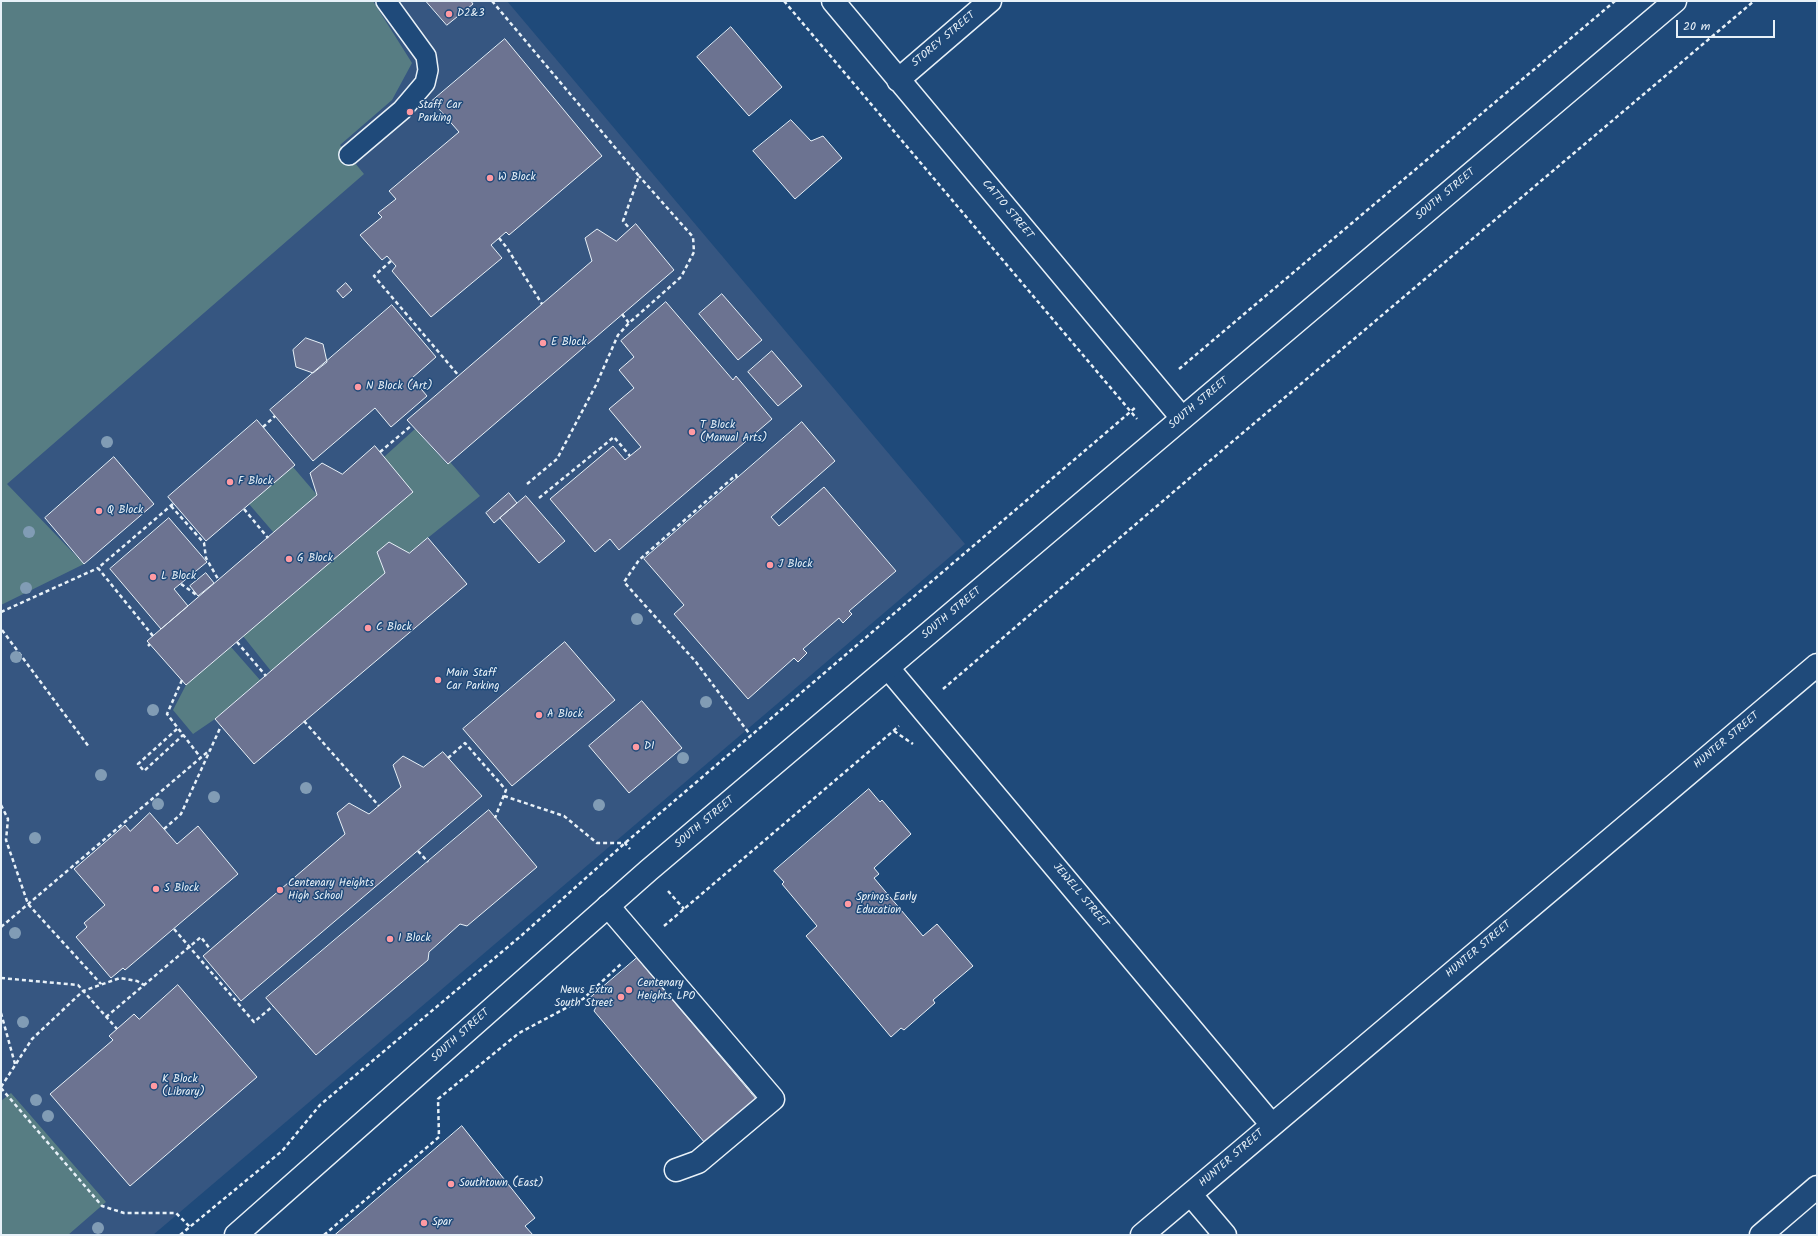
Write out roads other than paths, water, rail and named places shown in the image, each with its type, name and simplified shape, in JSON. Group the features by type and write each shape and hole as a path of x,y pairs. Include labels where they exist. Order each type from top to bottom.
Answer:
{"street":[{"name":"CATTO STREET","path":"833,1 1182,418"},
{"name":"STOREY STREET","path":"898,80 990,1"},
{"name":"SOUTH STREET","path":"243,1233 608,906 1155,440 1675,1"},
{"name":"HUNTER STREET","path":"1142,1235 1817,665"},
{"name":"JEWELL STREET","path":"888,668 1272,1125"},
{"path":"608,906 643,945 773,1099 698,1162 676,1170"},
{"path":"1761,1235 1817,1188"},
{"path":"1191,1194 1225,1235"}],"lane":[{"path":"350,155 402,110 425,83 428,70 426,56 386,1"}],"place":[{"name":"D2&3","path":"449,14"},
{"name":"Staff Car Parking","path":"410,112"},
{"name":"W Block","path":"490,178"},
{"name":"E Block","path":"543,343"},
{"name":"N Block (Art)","path":"358,387"},
{"name":"T Block (Manual Arts)","path":"692,432"},
{"name":"F Block","path":"230,482"},
{"name":"Q Block","path":"99,511"},
{"name":"G Block","path":"289,559"},
{"name":"J Block","path":"770,565"},
{"name":"L Block","path":"153,577"},
{"name":"C Block","path":"368,628"},
{"name":"Main Staff Car Parking","path":"438,680"},
{"name":"A Block","path":"539,715"},
{"name":"D1","path":"636,747"},
{"name":"S Block","path":"156,889"},
{"name":"Centenary Heights High School","path":"280,890"},
{"name":"Springs Early Education","path":"848,904"},
{"name":"I Block","path":"390,939"},
{"name":"Centenary Heights LPO","path":"629,990"},
{"name":"News Extra South Street","path":"621,997"},
{"name":"K Block (Library)","path":"154,1086"},
{"name":"Southtown (East)","path":"451,1184"},
{"name":"Spar","path":"424,1223"}]}
